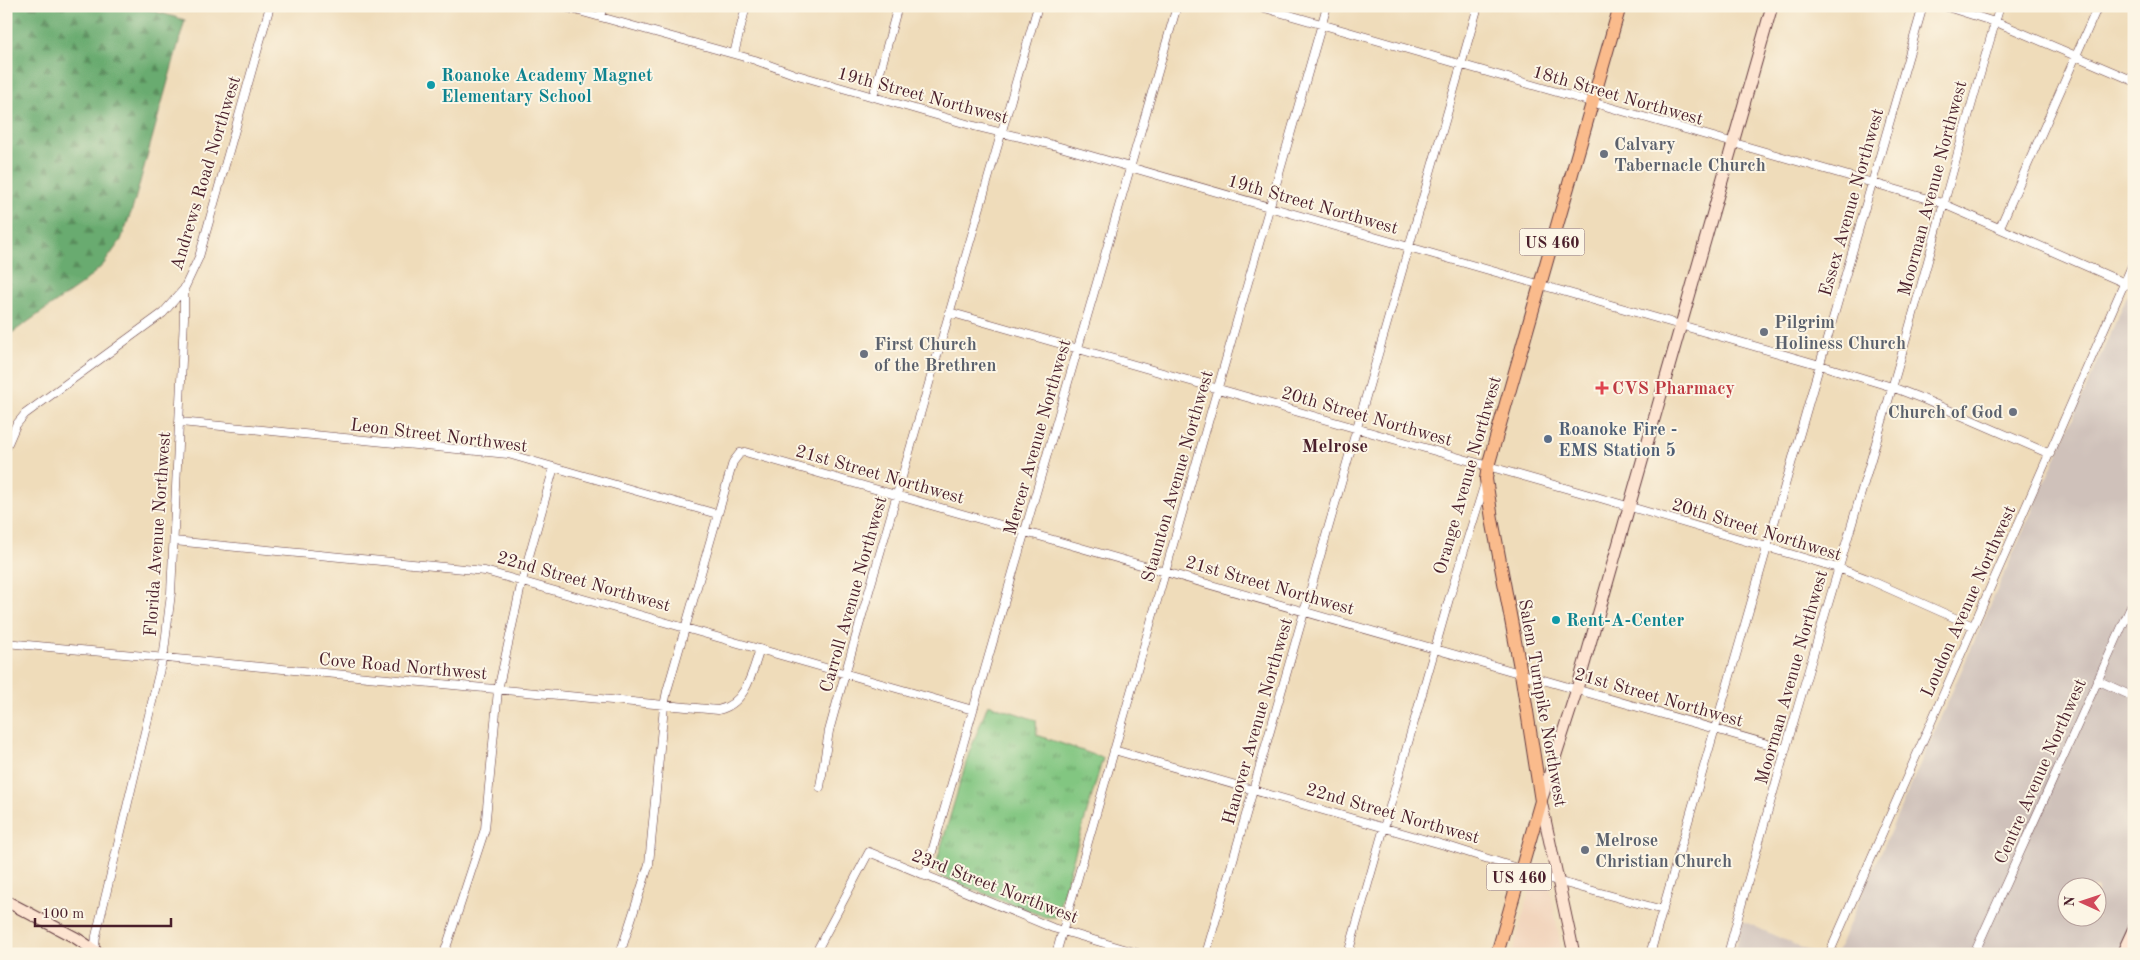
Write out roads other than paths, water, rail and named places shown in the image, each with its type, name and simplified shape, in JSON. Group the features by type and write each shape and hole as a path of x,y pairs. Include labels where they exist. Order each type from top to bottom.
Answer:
{"main road":[{"name":"Orange Avenue Northwest","path":"1487,473 1620,6"},
{"name":"Salem Turnpike Northwest","path":"1487,473 1492,519 1521,674 1541,801"},
{"name":"US 460","path":"1498,954 1541,801"}],"street":[{"name":"Andrews Road Northwest","path":"6,448 16,425 26,414 157,318 176,300 184,289 199,257 270,6"},
{"name":"19th Street Northwest","path":"561,6 734,54 873,97 1131,167 1820,365 1892,387 2050,454"},
{"path":"600,17 603,6"},
{"path":"734,54 746,6"},
{"path":"873,97 898,6"},
{"name":"Carroll Avenue Northwest","path":"820,787 829,730 1038,6"},
{"name":"Mercer Avenue Northwest","path":"925,876 1177,6"},
{"name":"18th Street Northwest","path":"1258,6 1944,203 2134,287"},
{"name":"Staunton Avenue Northwest","path":"1056,954 1327,6"},
{"name":"Hanover Avenue Northwest","path":"1206,954 1478,6"},
{"path":"1541,801 1577,689 1772,6"},
{"name":"Essex Avenue Northwest","path":"1650,954 1922,6"},
{"path":"1944,6 1995,22 2134,81"},
{"name":"Moorman Avenue Northwest","path":"1728,954 2000,6"},
{"path":"2000,227 2098,6"},
{"name":"Loudon Avenue Northwest","path":"1829,954 2134,261"},
{"name":"Florida Avenue Northwest","path":"96,952 96,936 162,659 169,618 180,422 184,289"},
{"name":"20th Street Northwest","path":"949,312 1357,428 1487,473 1628,506 1838,568 1973,626"},
{"name":"Leon Street Northwest","path":"180,422 508,454 717,514"},
{"name":"21st Street Northwest","path":"717,514 733,462 740,453 745,452 1026,530 1165,572 1305,610 1521,674 1786,749"},
{"path":"444,954 485,829 498,690 522,581 554,467"},
{"name":"Orange Avenue Northwest","path":"1348,954 1487,473"},
{"path":"620,954 649,864 664,706 717,514"},
{"name":"22nd Street Northwest","path":"174,541 484,571 973,710"},
{"name":"Centre Avenue Northwest","path":"1974,954 2134,600"},
{"name":"Cove Road Northwest","path":"6,642 162,659 718,710 732,705 739,698 748,684 760,649"},
{"path":"2098,680 2134,697"},
{"name":"22nd Street Northwest","path":"1114,750 1522,869 1557,881 1663,910"},
{"name":"Salem Turnpike Northwest","path":"1541,801 1574,954"},
{"name":"23rd Street Northwest","path":"815,954 869,852 1062,931 1141,954"},
{"path":"6,901 76,938 96,952"},
{"path":"2122,954 2134,928"}],"place":[{"name":"Roanoke Academy Magnet Elementary School","path":"431,85"},
{"name":"Calvary Tabernacle Church","path":"1604,154"},
{"name":"Pilgrim Holiness Church","path":"1764,332"},
{"name":"First Church of the Brethren","path":"864,354"},
{"name":"CVS Pharmacy","path":"1602,388"},
{"name":"Church of God","path":"2013,412"},
{"name":"Roanoke Fire - EMS Station 5","path":"1548,439"},
{"name":"Rent-A-Center","path":"1556,620"},
{"name":"Melrose Christian Church","path":"1585,850"}],"district":[{"name":"Melrose","path":"1335,445"}]}
